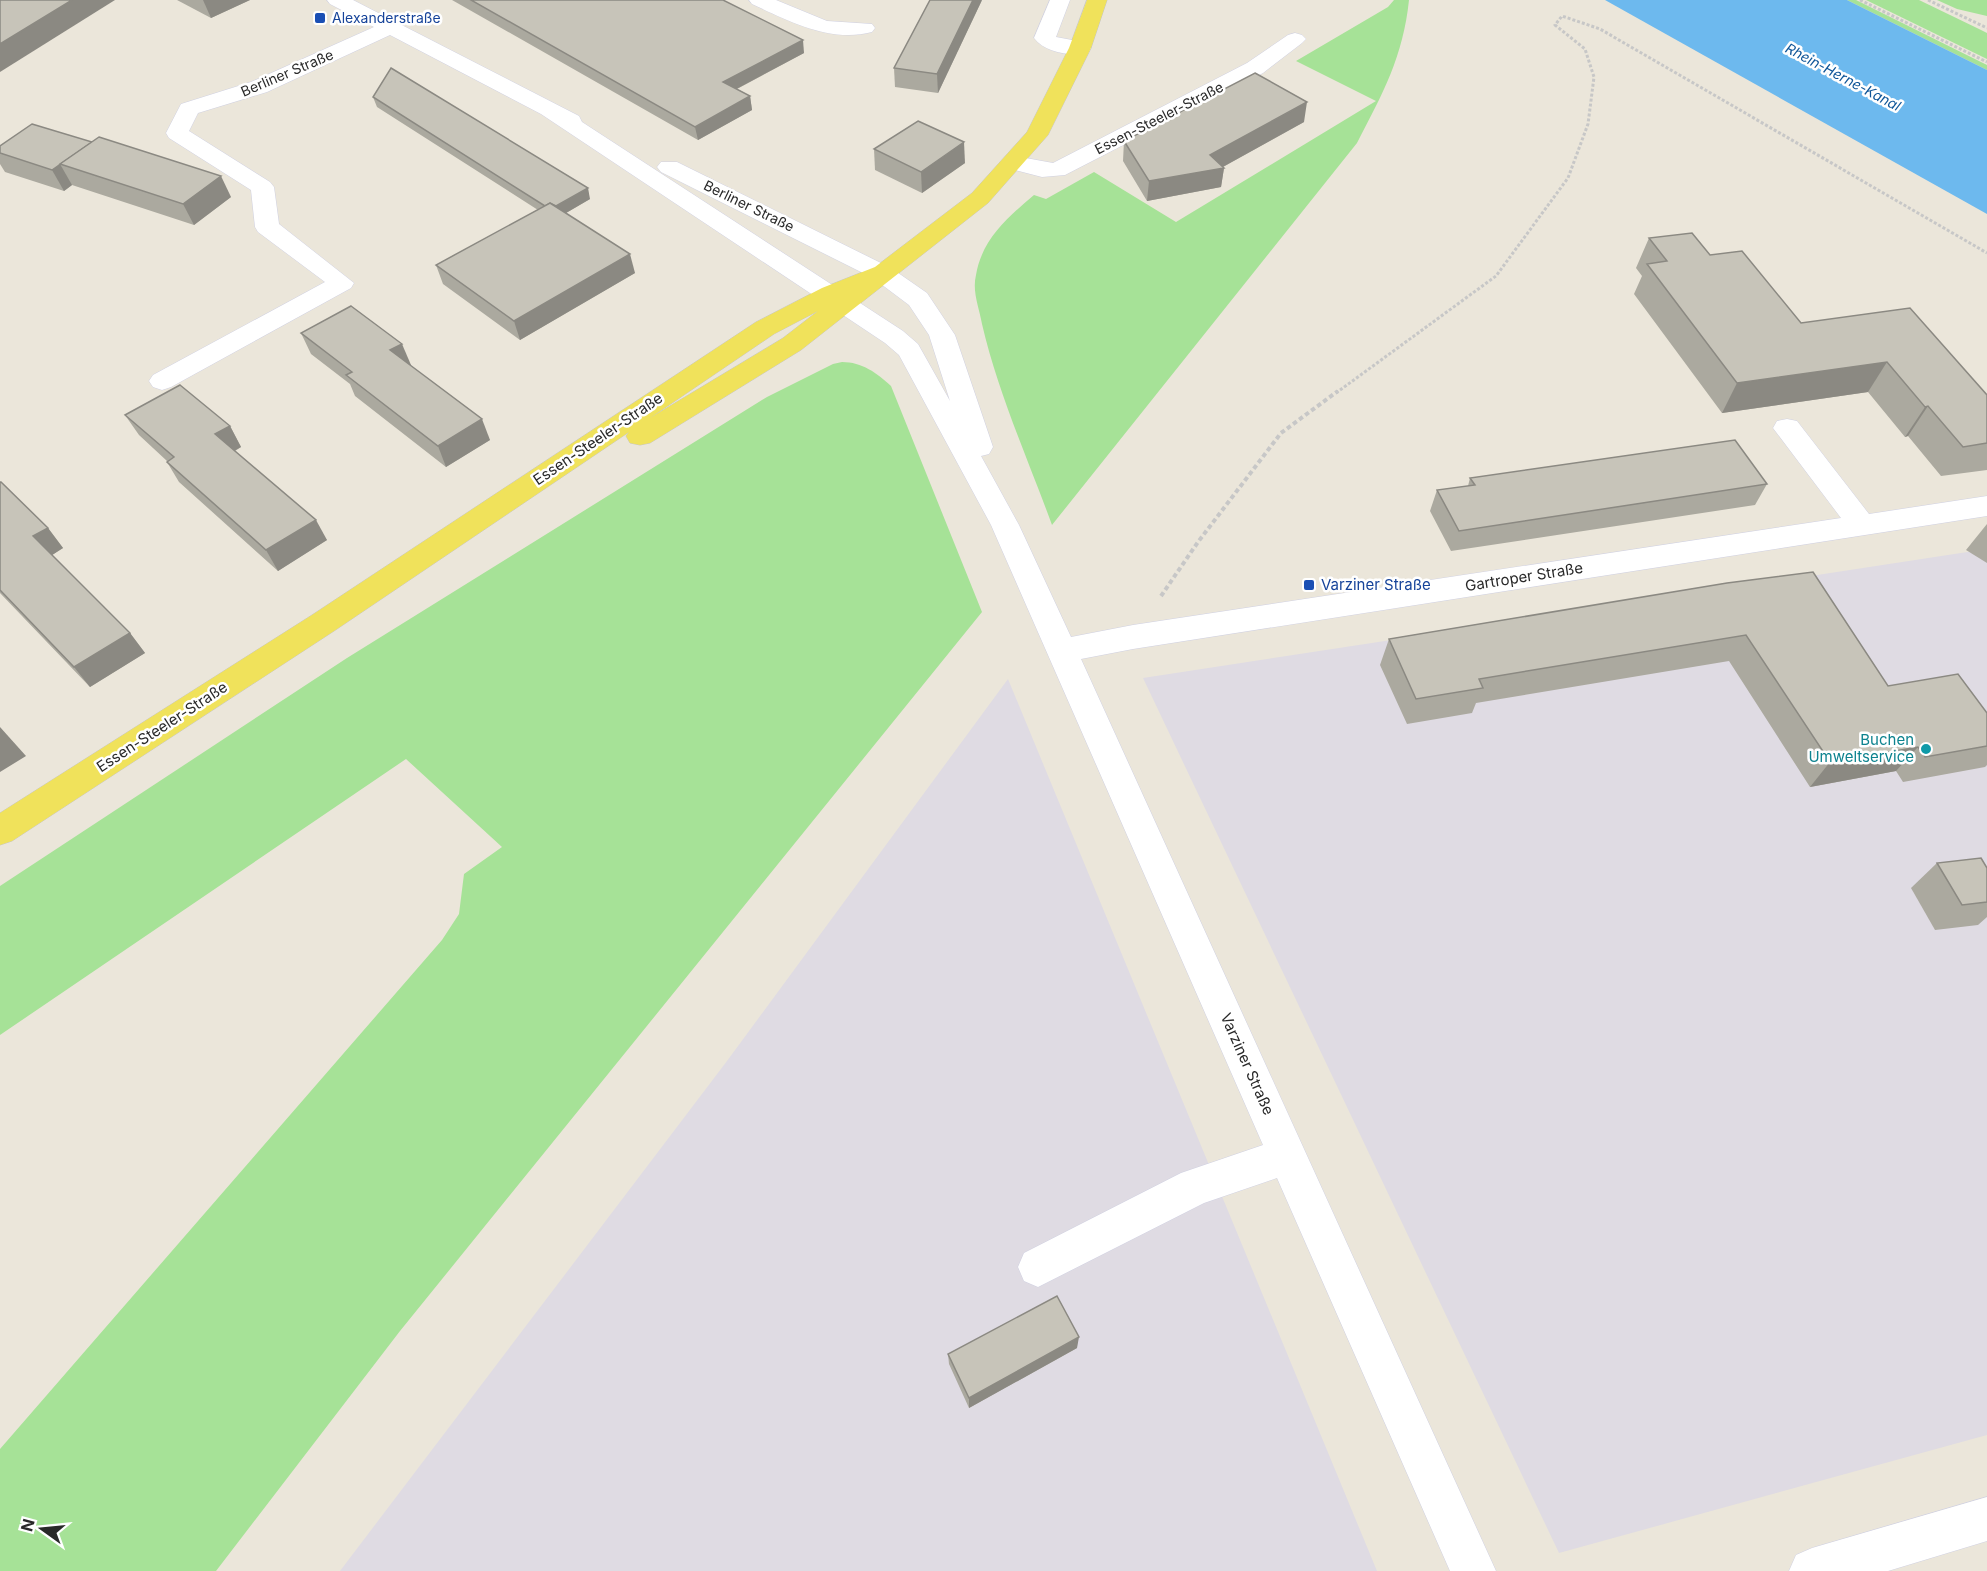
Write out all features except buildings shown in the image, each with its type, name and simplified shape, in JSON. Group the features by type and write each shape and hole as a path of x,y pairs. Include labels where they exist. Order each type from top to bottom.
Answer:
{"main road":[{"name":"Essen-Steeler-Straße","path":"0,831 323,623 769,359 839,299 882,273 980,198 1015,163 1048,117 1080,48 1097,0"}],"street":[{"name":"Berliner Straße","path":"337,0 550,111 786,223 882,273"},
{"path":"759,0 825,27 866,28"},
{"path":"1060,0 1046,38 1050,43 1080,48"},
{"name":"Berliner Straße","path":"162,381 342,284 267,227 262,187 177,133 189,109 259,87 391,27"},
{"name":"Essen-Steeler-Straße","path":"1015,163 1042,170 1058,170 1255,68 1295,39"},
{"name":"Berliner Straße","path":"550,111 839,299"},
{"name":"Varziner Straße","path":"882,273 918,299 942,335 1005,525"},
{"name":"Varziner Straße","path":"839,299 909,350 1005,525 1473,1571"},
{"path":"1787,428 1862,525"},
{"name":"Gartroper Straße","path":"1062,651 1133,637 1987,506"},
{"path":"1038,1266 1195,1187 1288,1156"},
{"path":"1812,1571 1987,1519"}],"path":[{"path":"1860,0 1987,62"},
{"path":"1928,0 1987,28"},
{"path":"1133,637 1198,542 1281,434 1496,276 1568,178 1588,124 1593,77 1585,49 1555,25 1562,16 1600,29 1987,253"},
{"path":"1980,24 1987,22"}],"shaded area":[{"path":"1987,549 1987,1435 1559,1553 1143,678"},
{"path":"1008,679 1377,1571 340,1571 727,1061"}],"green space":[{"path":"1394,0 1409,0 1402,39 1391,74 1357,143 1052,525 996,375 976,300 975,287 979,262 990,240 1006,220 1034,195 1046,199 1094,172 1176,222 1376,101 1296,61 1388,7"},
{"path":"1847,0 1856,0 1987,65 1987,70"},
{"path":"1866,0 1919,0 1979,29 1987,33 1987,59"},
{"path":"1937,0 1987,0 1987,16 1957,9"},
{"path":"842,362 869,369 891,386 982,612 400,1331 216,1571 0,1571 0,1449 442,940 459,914 464,874 502,847 406,759 0,1035 0,886 347,658 767,397 833,364"}],"water":[{"name":"Rhein-Herne-Kanal","path":"1605,0 1847,0 1987,70 1987,214"}],"place":[{"name":"Alexanderstraße","path":"320,18"},
{"name":"Varziner Straße","path":"1309,585"},
{"name":"Buchen Umweltservice","path":"1926,749"}]}
